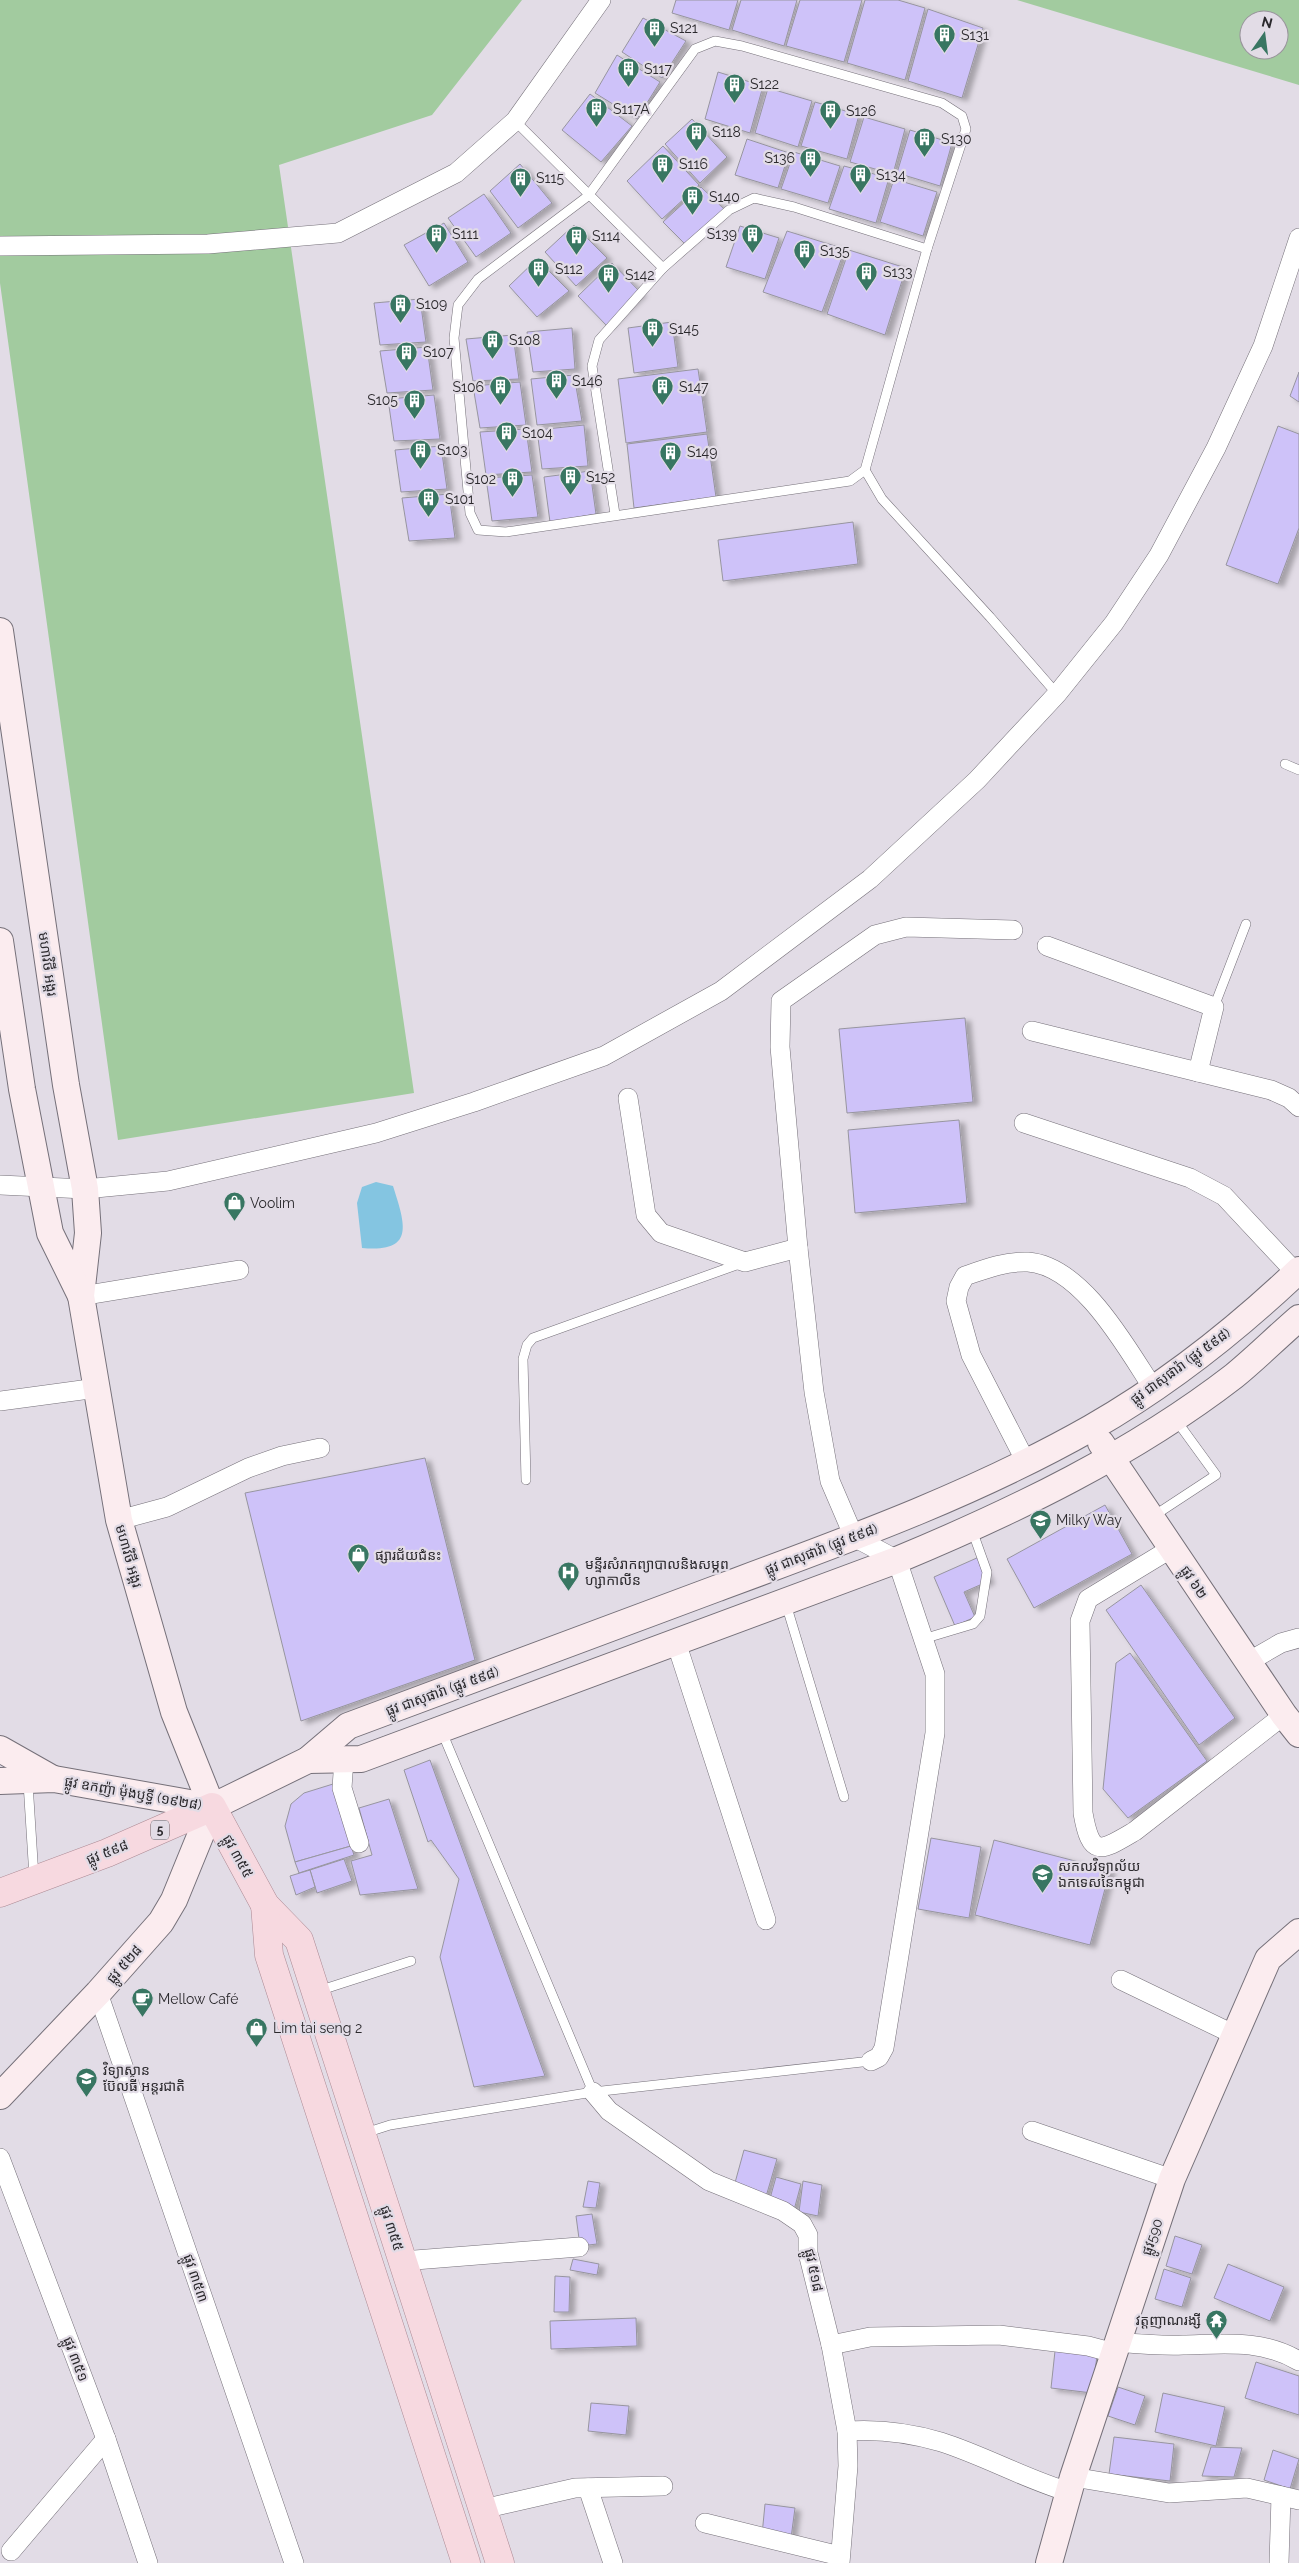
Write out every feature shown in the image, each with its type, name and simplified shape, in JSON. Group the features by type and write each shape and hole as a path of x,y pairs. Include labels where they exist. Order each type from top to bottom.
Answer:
{"main road":[{"name":"មហាវិថី អង្គរ","path":"0,632 65,1075 85,1189 88,1232 81,1296 119,1520 174,1712 212,1807"},
{"name":"មហាវិថី អង្គរ","path":"0,941 22,1090 50,1233 81,1296"},
{"name":"ផ្លូវ ជាសុផារ៉ា (ផ្លូវ ៥៩៨)","path":"212,1807 308,1760 348,1726 854,1537 962,1493 1026,1462 1092,1427 1153,1388 1211,1347 1298,1272"},
{"name":"ផ្លូវ ជាសុផារ៉ា (ផ្លូវ ៥៩៨)","path":"308,1760 361,1759 897,1560 971,1528 1110,1458 1174,1418 1234,1376 1299,1318"},
{"name":"ផ្លូវ ៦២","path":"1092,1427 1110,1458 1292,1725"},
{"name":"ផ្លូវ ឧកញ៉ា ម៉ុងឫទ្ធី (១៩២៨)","path":"0,1749 54,1779"},
{"name":"ផ្លូវ ឧកញ៉ា ម៉ុងឫទ្ធី (១៩២៨)","path":"0,1781 54,1779 212,1807"},
{"name":"ផ្លូវ ៥៩៨","path":"0,1892 107,1853 212,1807"},
{"name":"ផ្លូវ ៣៥៥","path":"212,1807 265,1905 298,1940 500,2563"},
{"name":"ផ្លូវ ៥២៨","path":"0,2096 98,1994 161,1922 174,1900 212,1807"},
{"name":"ផ្លូវ ៣៥៥","path":"265,1905 269,1955 466,2563"},
{"name":"ផ្លូវ590","path":"1049,2563 1071,2485 1172,2179 1268,1960 1299,1932"}],"street":[{"path":"0,246 208,244 338,233 456,174 515,121 601,0"},
{"path":"0,1185 85,1189 168,1181 376,1133 474,1102 604,1056 721,992 870,880 977,780 1057,694 1114,623 1159,555 1216,448 1263,346 1299,238"},
{"path":"871,2061 879,2057 884,2048 935,1732 935,1674 897,1560 854,1537 830,1482 814,1392 798,1248 780,1047 780,1001 875,935 906,927 1013,930"},
{"path":"1047,946 1214,1007 1198,1072"},
{"path":"1032,1031 1271,1090 1289,1098 1299,1107"},
{"path":"628,1098 646,1216 660,1233 745,1262 798,1248"},
{"path":"1024,1123 1190,1178 1224,1196 1298,1272"},
{"path":"1026,1462 971,1355 956,1301 958,1287 965,1276 999,1265 1028,1262 1049,1267 1068,1278 1095,1306 1153,1388"},
{"path":"81,1296 239,1270"},
{"path":"0,1401 97,1388"},
{"path":"119,1520 167,1507 248,1468 282,1456 320,1448"},
{"path":"1172,1548 1088,1599 1080,1621 1083,1813 1087,1837 1094,1845 1110,1846 1292,1725"},
{"path":"1248,1662 1281,1643 1299,1638"},
{"path":"676,1642 766,1920"},
{"path":"344,1759 342,1788 359,1843"},
{"path":"1121,1980 1235,2035"},
{"name":"ផ្លូវ ៣៥៣","path":"98,1994 294,2563"},
{"name":"ផ្លូវ ៥១៨","path":"593,2092 609,2111 709,2181 783,2211 802,2224 808,2235 808,2253 831,2345 846,2431 848,2466 840,2560"},
{"path":"1032,2131 1172,2179"},
{"name":"ផ្លូវ ៣៥១","path":"0,2158 106,2439 148,2563"},
{"path":"402,2261 579,2247"},
{"path":"831,2345 870,2337 999,2335 1088,2346 1116,2347 1242,2343 1282,2351 1299,2361"},
{"path":"846,2431 876,2430 939,2442 1039,2484 1169,2493 1247,2488 1290,2498 1279,2563"},
{"path":"11,2551 106,2439"},
{"path":"483,2509 588,2488 662,2486"},
{"path":"588,2488 613,2563"},
{"path":"705,2523 840,2560"}],"lane":[{"path":"715,41 742,46 942,103 962,116 966,129 927,249 864,470 850,481 615,514 506,532 478,530 470,513 454,338 458,305 478,279 588,196 695,49 715,41"},
{"path":"515,121 588,196 663,268"},
{"path":"615,514 592,366 599,340 663,268 729,210 754,198 794,207 927,249"},
{"path":"864,470 882,499 990,617 1057,694"},
{"path":"1286,764 1299,770"},
{"path":"1214,1007 1246,924"},
{"path":"526,1480 523,1359 527,1345 533,1338 745,1262"},
{"path":"1151,1518 1216,1475 1174,1418"},
{"path":"922,1639 973,1624 980,1616 987,1572 971,1528"},
{"path":"785,1602 844,1796"},
{"path":"440,1729 593,2092"},
{"path":"28,1780 34,1880"},
{"path":"315,1992 411,1961"},
{"path":"361,2134 390,2124 593,2092 871,2061"}],"green space":[{"path":"0,0 522,0 432,115 279,165 414,1093 118,1140 0,283"},
{"path":"1017,0 1299,0 1299,85"}],"water":[{"path":"376,1182 393,1186 401,1212 402,1233 399,1241 391,1246 362,1248 357,1203 362,1187"}],"building":[{"path":"676,0 738,0 729,30 672,13"},
{"path":"741,0 797,0 784,46 732,30"},
{"path":"800,0 862,0 844,62 786,46"},
{"path":"865,0 898,0 925,8 905,80 847,63"},
{"name":"S131","path":"928,9 983,28 962,98 908,81"},
{"name":"S121","path":"643,18 686,41 662,78 622,52"},
{"name":"S117","path":"617,55 660,82 637,119 595,93"},
{"name":"S122","path":"718,72 763,86 750,133 705,119"},
{"path":"768,88 812,101 798,147 755,133"},
{"name":"S117A","path":"590,94 632,126 601,162 562,130"},
{"name":"S126","path":"815,102 859,115 847,159 801,146"},
{"path":"864,117 905,129 893,174 850,162"},
{"name":"S118","path":"692,119 727,157 700,183 665,144"},
{"name":"S130","path":"910,130 952,143 940,186 897,173"},
{"path":"747,139 789,153 778,188 735,175"},
{"name":"S116","path":"663,146 699,185 662,219 627,181"},
{"name":"S136","path":"794,152 840,166 828,203 781,189"},
{"name":"S115","path":"520,164 552,203 518,228 490,191"},
{"name":"S134","path":"844,166 889,178 876,223 829,209"},
{"path":"894,179 937,192 923,236 880,222"},
{"name":"S140","path":"701,187 724,209 685,244 663,222"},
{"path":"484,194 511,233 476,257 448,218"},
{"name":"S111","path":"444,223 468,262 429,286 404,245"},
{"name":"S114","path":"574,225 607,258 576,286 545,252"},
{"name":"S139","path":"740,226 779,238 765,279 726,267"},
{"name":"S135","path":"787,231 845,249 822,312 763,292"},
{"name":"S133","path":"849,250 906,268 885,335 827,314"},
{"name":"S112","path":"537,259 569,291 537,317 509,286"},
{"name":"S142","path":"612,263 641,293 607,326 578,296"},
{"name":"S109","path":"420,299 426,342 380,345 374,303"},
{"name":"S145","path":"672,322 678,367 634,373 628,328"},
{"path":"572,328 575,369 533,372 527,332"},
{"name":"S108","path":"513,335 519,379 473,381 466,339"},
{"name":"S107","path":"427,347 433,390 387,393 380,351"},
{"name":"S147","path":"698,369 707,432 626,443 618,379"},
{"path":"1299,372 1299,402 1290,396"},
{"name":"S146","path":"574,375 582,421 537,425 531,379"},
{"name":"S106","path":"520,382 526,425 480,428 473,386"},
{"name":"S105","path":"434,395 440,439 394,441 388,399"},
{"path":"584,425 588,466 542,469 537,430"},
{"path":"1278,426 1299,434 1299,528 1278,584 1226,565"},
{"name":"S104","path":"526,429 532,472 486,475 480,432"},
{"name":"S149","path":"707,434 716,497 634,508 627,444"},
{"name":"S103","path":"441,446 447,489 401,492 395,450"},
{"name":"S152","path":"590,471 596,514 550,522 544,477"},
{"name":"S102","path":"532,475 538,517 492,521 486,478"},
{"name":"S101","path":"449,494 455,538 409,541 402,498"},
{"path":"853,522 858,564 723,581 718,540"},
{"path":"965,1018 973,1102 847,1113 839,1029"},
{"path":"959,1120 967,1203 855,1213 848,1130"},
{"name":"ផ្សារជ័យជំនះ","path":"425,1458 475,1660 301,1721 245,1493"},
{"path":"1105,1505 1132,1554 1034,1608 1007,1559"},
{"path":"979,1557 989,1581 964,1592 975,1617 955,1626 934,1577"},
{"path":"1141,1585 1235,1718 1199,1745 1106,1610"},
{"path":"1130,1653 1207,1761 1128,1818 1103,1789 1116,1663"},
{"path":"430,1760 545,2076 474,2087 440,1957 459,1879 431,1840 428,1842 404,1770"},
{"path":"333,1784 351,1846 295,1862 285,1826 291,1804 304,1793"},
{"path":"389,1799 418,1889 360,1895 351,1861 372,1855 359,1808"},
{"path":"931,1838 981,1847 969,1918 918,1909"},
{"name":"សកលវិទ្យាល័យ ឯកទេសនៃកម្ពុជា","path":"994,1840 1110,1870 1090,1945 975,1915"},
{"path":"351,1846 354,1855 299,1873 295,1862"},
{"path":"344,1859 352,1881 317,1893 310,1870"},
{"path":"310,1870 315,1887 296,1895 290,1876"},
{"path":"744,2150 777,2159 765,2200 733,2190"},
{"path":"776,2177 801,2184 794,2210 769,2202"},
{"path":"588,2181 600,2183 596,2208 583,2207"},
{"path":"803,2181 822,2185 818,2216 799,2212"},
{"path":"592,2214 597,2244 580,2246 576,2216"},
{"path":"1175,2236 1202,2245 1192,2274 1166,2266"},
{"path":"573,2259 599,2264 597,2275 570,2270"},
{"path":"1228,2264 1284,2287 1270,2321 1214,2298"},
{"path":"1164,2269 1191,2278 1182,2307 1155,2299"},
{"path":"555,2276 570,2277 569,2312 554,2312"},
{"path":"636,2318 637,2346 551,2349 550,2321"},
{"path":"1055,2351 1097,2356 1092,2393 1051,2388"},
{"path":"1256,2362 1299,2376 1299,2415 1245,2398"},
{"path":"1118,2387 1145,2396 1135,2425 1108,2416"},
{"path":"1163,2393 1225,2407 1216,2446 1155,2432"},
{"path":"591,2403 629,2406 626,2435 588,2431"},
{"path":"1114,2437 1174,2444 1170,2481 1109,2474"},
{"path":"1211,2447 1242,2448 1234,2477 1202,2476"},
{"path":"1273,2450 1299,2459 1290,2489 1264,2480"},
{"path":"765,2504 795,2508 791,2538 762,2535"}],"place":[{"name":"S121","path":"654,47"},
{"name":"S131","path":"945,54"},
{"name":"S117","path":"628,88"},
{"name":"S122","path":"734,103"},
{"name":"S117A","path":"597,128"},
{"name":"S126","path":"830,130"},
{"name":"S118","path":"696,151"},
{"name":"S130","path":"925,158"},
{"name":"S136","path":"811,177"},
{"name":"S116","path":"663,183"},
{"name":"S134","path":"860,194"},
{"name":"S115","path":"520,197"},
{"name":"S140","path":"693,216"},
{"name":"S111","path":"436,253"},
{"name":"S139","path":"753,253"},
{"name":"S114","path":"576,255"},
{"name":"S135","path":"804,270"},
{"name":"S112","path":"539,288"},
{"name":"S133","path":"867,291"},
{"name":"S142","path":"609,294"},
{"name":"S109","path":"400,323"},
{"name":"S145","path":"653,348"},
{"name":"S108","path":"493,359"},
{"name":"S107","path":"407,371"},
{"name":"S146","path":"556,400"},
{"name":"S106","path":"500,406"},
{"name":"S147","path":"663,406"},
{"name":"S105","path":"414,419"},
{"name":"S104","path":"506,452"},
{"name":"S103","path":"421,469"},
{"name":"S149","path":"671,471"},
{"name":"S152","path":"570,496"},
{"name":"S102","path":"512,498"},
{"name":"S101","path":"429,518"},
{"name":"Voolim","path":"234,1222"},
{"name":"Milky Way","path":"1040,1539"},
{"name":"ផ្សារជ័យជំនះ","path":"359,1574"},
{"name":"មន្ទីរសំរាកព្យាបាលនិងសម្ភព ហ្សាកាលីន","path":"569,1591"},
{"name":"សកលវិទ្យាល័យ ឯកទេសនៃកម្ពុជា","path":"1042,1893"},
{"name":"Mellow Café","path":"142,2018"},
{"name":"Lim tai seng 2","path":"257,2047"},
{"name":"វិទ្យាស្ថាន ប៊ែលធី អន្ដរជាតិ","path":"87,2097"},
{"name":"វត្តញាណរង្សី","path":"1217,2339"}]}
